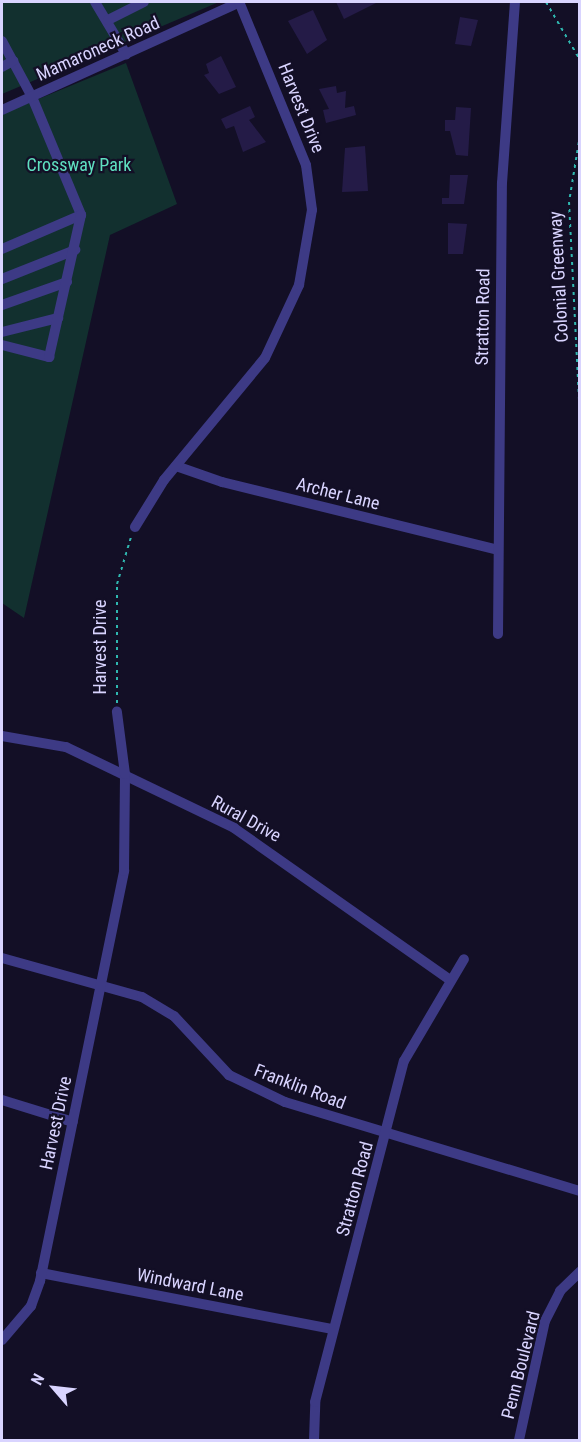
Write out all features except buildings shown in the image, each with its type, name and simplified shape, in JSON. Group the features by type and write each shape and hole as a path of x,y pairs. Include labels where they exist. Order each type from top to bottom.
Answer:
{"street":[{"path":"95,2 108,20 126,54"},
{"path":"108,20 144,2"},
{"name":"Mamaroneck Road","path":"2,110 240,2"},
{"name":"Harvest Drive","path":"135,527 176,466 271,349 299,285 309,232 306,165 240,2"},
{"name":"Stratton Road","path":"498,634 495,549 502,183 515,2"},
{"path":"2,41 32,96 81,215 75,250 49,357 2,345"},
{"path":"2,67 13,61"},
{"path":"2,249 81,215"},
{"path":"2,279 75,250"},
{"path":"2,305 67,282"},
{"path":"2,332 58,318"},
{"name":"Archer Lane","path":"176,466 222,482 495,549"},
{"name":"Harvest Drive","path":"2,1340 31,1306 41,1273 103,982 124,871 124,774 117,712"},
{"name":"Rural Drive","path":"2,736 66,747 124,774 283,858 450,980"},
{"name":"Franklin Road","path":"2,958 103,982 161,1007 212,1062 254,1089 386,1133 579,1191"},
{"name":"Stratton Road","path":"314,1440 315,1402 410,1043 464,958"},
{"path":"2,1100 73,1122"},
{"name":"Penn Boulevard","path":"519,1440 545,1321 560,1291 579,1272"},
{"name":"Windward Lane","path":"41,1273 333,1329"}],"path":[{"path":"546,2 579,60"},
{"name":"Colonial Greenway","path":"579,135 569,202 579,418"},
{"name":"Harvest Drive","path":"117,712 117,584 135,527"}],"green space":[{"path":"2,2 219,2 2,94"},
{"name":"Crossway Park","path":"126,63 177,204 110,235 24,618 2,603 2,114"}]}
